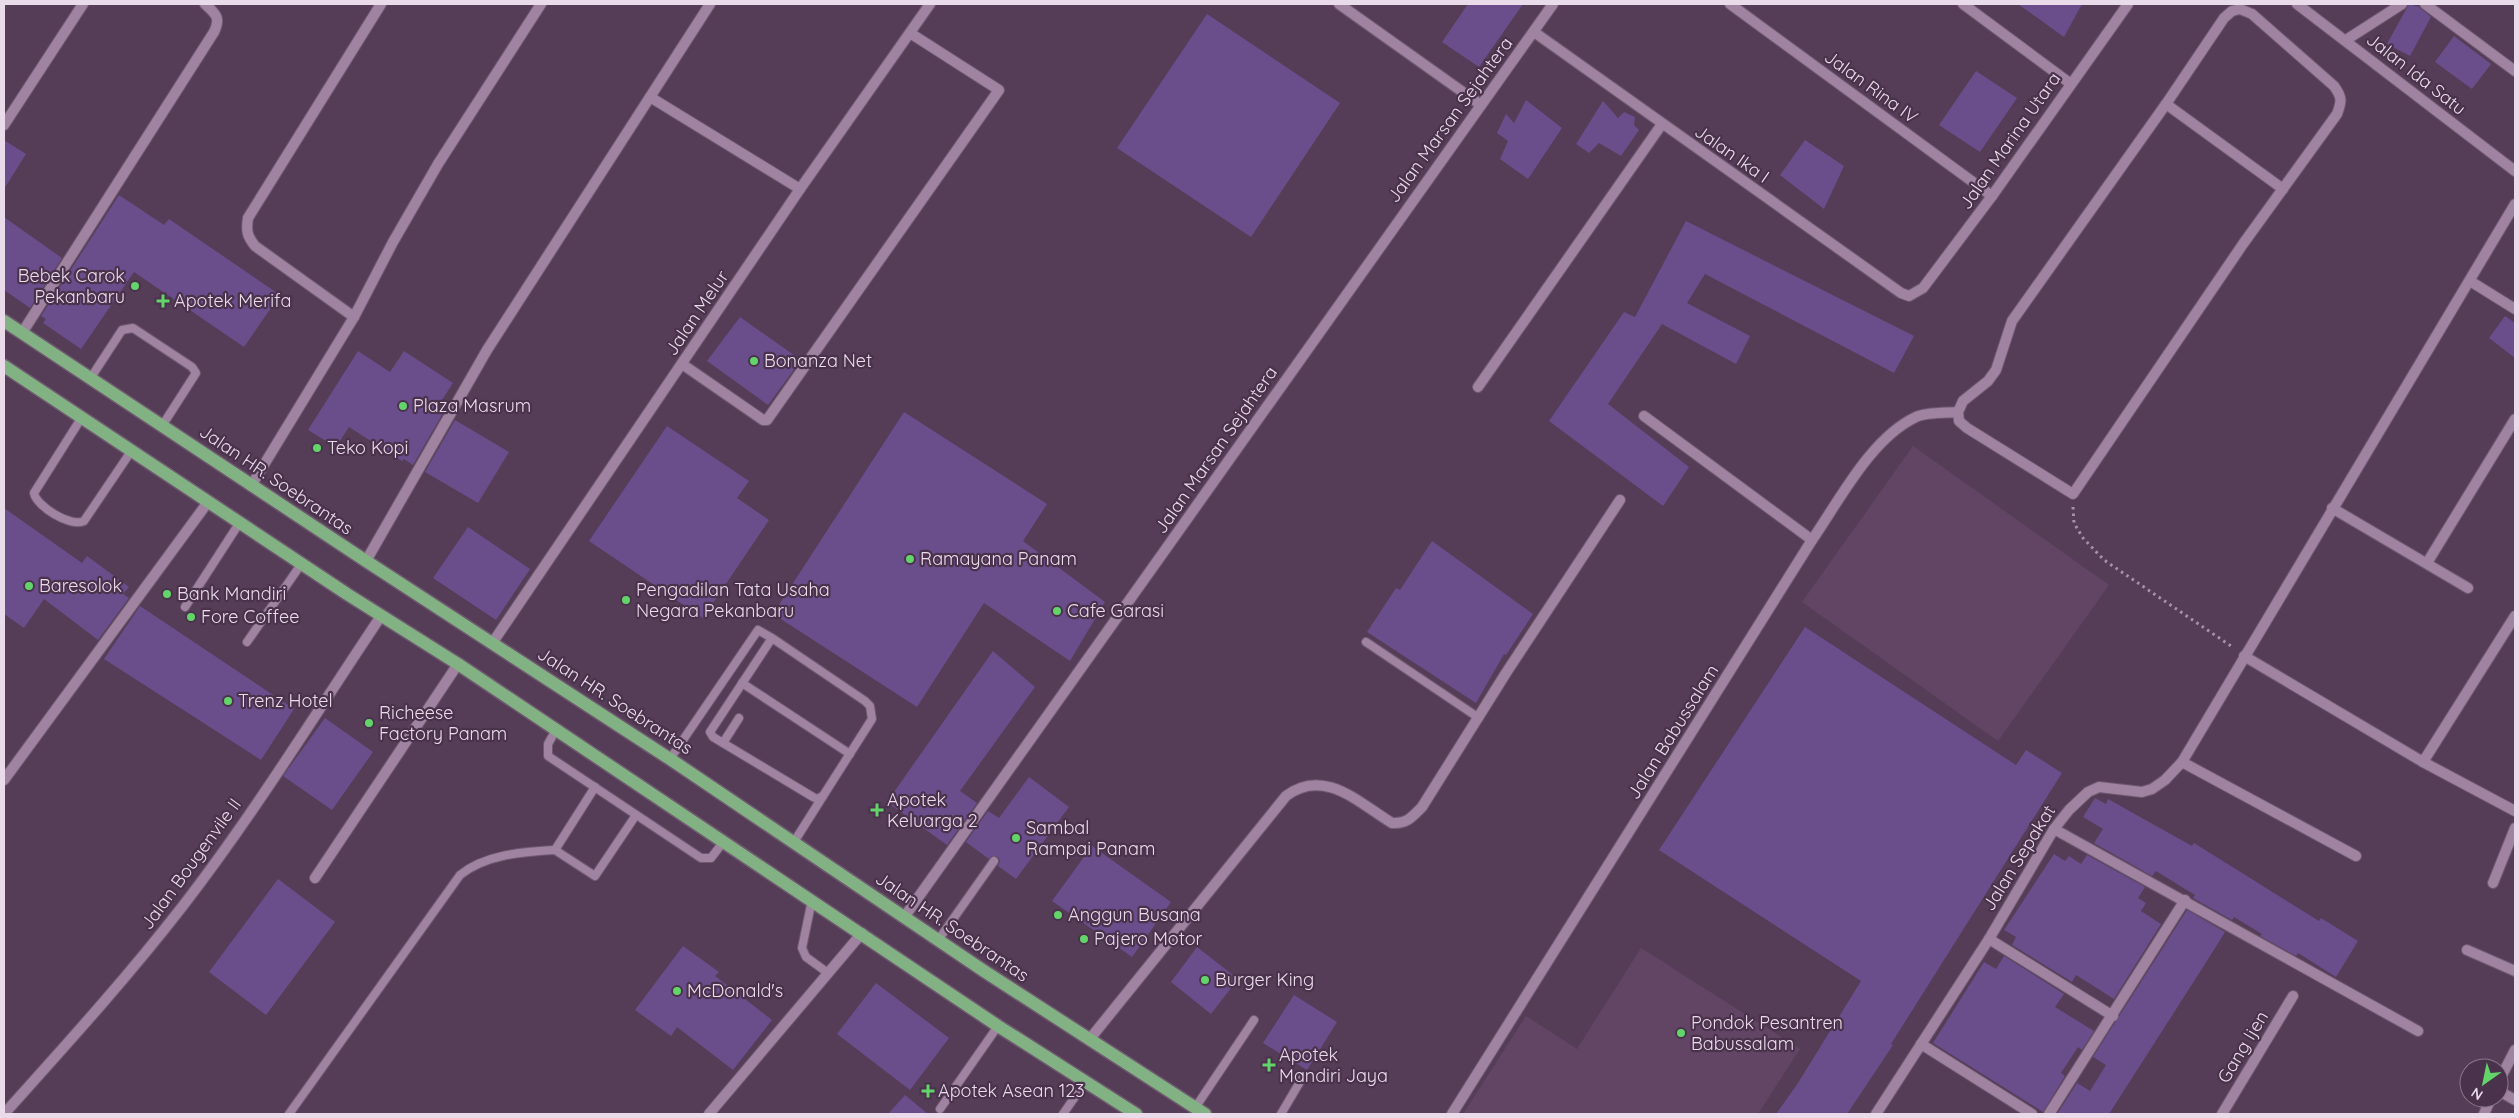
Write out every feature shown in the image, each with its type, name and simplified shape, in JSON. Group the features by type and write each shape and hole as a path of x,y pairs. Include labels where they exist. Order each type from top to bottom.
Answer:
{"main road":[{"name":"Jalan HR. Soebrantas","path":"4,321 251,486 670,759 1089,1040 1200,1111"},
{"path":"4,366 381,616 556,728 998,1026 1086,1081 1133,1114"}],"street":[{"path":"4,125 83,4"},
{"path":"22,333 214,32 219,22 218,18 205,4"},
{"path":"354,317 255,246 246,230 248,218 381,4"},
{"path":"251,486 354,317 393,242 438,164 540,4"},
{"path":"366,561 487,350 710,4"},
{"name":"Jalan Melur","path":"493,642 800,189 930,4"},
{"path":"1338,4 1481,105"},
{"name":"Jalan Marsan Sejahtera","path":"904,916 1553,4"},
{"name":"Jalan Rina IV","path":"1730,4 1992,196"},
{"path":"1963,4 2071,84"},
{"name":"Jalan Marina Utara","path":"1915,294 1923,288 1992,196 2128,4"},
{"name":"Jalan Ida Satu","path":"2297,4 2515,171"},
{"path":"2346,40 2402,4"},
{"path":"2424,4 2515,71"},
{"path":"2240,9 2252,14 2334,86 2341,96 2341,104 2337,114 2283,189 2072,494 1967,428 1959,421 1958,412 1963,401 1988,381 1996,370 2012,321 2166,104 2224,18 2240,9"},
{"path":"682,364 763,420 767,420 954,156 999,90 910,32"},
{"name":"Jalan Ika I","path":"1534,32 1901,293 1909,296 1915,294"},
{"path":"650,97 800,189"},
{"path":"2166,104 2283,189"},
{"path":"1478,387 1662,124"},
{"name":"Jalan Sepakat","path":"1876,1114 1989,939 2054,829 2069,810 2088,792 2104,787 2142,792 2152,789 2182,762 2515,204"},
{"path":"2470,281 2515,309"},
{"name":"Jalan Babussalam","path":"1452,1114 1812,540 1874,451 1892,434 1917,416 1958,412"},
{"path":"1644,416 1812,540"},
{"path":"2427,563 2515,419"},
{"path":"1089,1040 1286,796 1298,787 1316,783 1331,786 1392,823 1403,823 1422,807 1506,673 1620,500"},
{"path":"4,780 208,502"},
{"path":"2332,508 2468,588"},
{"name":"Jalan Bougenvile II","path":"4,1114 102,1006 184,905 276,775 381,616"},
{"path":"2423,762 2515,616"},
{"path":"2244,656 2423,762 2515,811"},
{"path":"315,878 458,664"},
{"path":"2182,762 2356,856"},
{"path":"2493,883 2515,828"},
{"path":"2054,829 2418,1031"},
{"path":"2049,1114 2185,900"},
{"path":"709,1114 862,933"},
{"path":"1989,939 2113,1016"},
{"path":"2467,950 2515,971"},
{"name":"Gang Ijen","path":"2222,1114 2293,996"},
{"path":"1921,1044 2032,1114"},
{"path":"2509,1062 2515,1050"}],"lane":[{"path":"90,379 122,330 133,328 195,370 196,376 162,426"},
{"path":"82,417 34,493 37,502 71,523 78,524 84,521 132,450"},
{"path":"185,607 240,522"},
{"path":"247,642 302,563"},
{"path":"670,759 756,631 758,630 772,638 870,706 872,719 794,842"},
{"path":"772,638 710,732 713,737 813,797 817,799 823,796"},
{"path":"1366,642 1479,718"},
{"path":"742,683 850,754"},
{"path":"723,743 739,718"},
{"path":"556,728 548,744 548,756 701,858 711,858 724,841"},
{"path":"555,850 595,787"},
{"path":"289,1114 460,875 479,862 555,850 595,876 636,815"},
{"path":"939,939 994,861"},
{"path":"812,900 802,948 806,956 828,973"},
{"path":"1200,1111 1254,1020"},
{"path":"940,1109 998,1026"},
{"path":"1281,1114 1304,1075"},
{"path":"1063,1114 1086,1081"}],"path":[{"path":"2072,494 2074,523 2083,538 2104,560 2244,656"}],"shaded area":[{"path":"1913,446 2109,585 1998,741 1802,602"},
{"name":"Pondok Pesantren Babussalam","path":"1641,948 1800,1049 1758,1114 1463,1114 1526,1016 1577,1049"}],"building":[{"path":"1468,4 1523,4 1479,67 1442,42"},
{"path":"2018,4 2082,4 2064,37"},
{"path":"2409,4 2419,7 2431,17 2410,56 2387,44"},
{"path":"1207,14 1340,103 1251,237 1117,148"},
{"path":"2454,36 2491,64 2472,89 2435,62"},
{"path":"1976,71 2017,98 1980,152 1939,125"},
{"path":"1526,100 1562,128 1528,179 1500,159 1508,141 1497,133 1506,114 1514,123"},
{"path":"1603,101 1618,118 1624,112 1635,117 1634,125 1639,130 1621,156 1599,143 1589,153 1576,144"},
{"path":"4,140 26,154 4,189"},
{"path":"1805,140 1844,166 1824,209 1780,175"},
{"path":"119,195 164,225 169,219 280,295 244,347 134,272 81,349 43,323 46,319 41,316"},
{"path":"4,217 62,258 30,308 4,290"},
{"path":"1686,221 1914,336 1894,373 1705,274 1687,303 1750,336 1736,364 1662,324 1608,404 1689,467 1663,506 1549,421 1624,312 1635,317"},
{"path":"2505,316 2515,323 2515,358 2489,338"},
{"name":"Bonanza Net","path":"740,317 801,360 768,405 707,361"},
{"path":"358,351 390,372 404,351 453,383 436,409 443,413 413,465 404,459 402,461 349,427 336,447 308,430"},
{"name":"Ramayana Panam","path":"904,412 1047,504 1023,541 1105,602 1070,661 984,603 917,707 773,614"},
{"path":"455,420 509,452 478,503 425,472"},
{"path":"667,426 749,481 737,498 769,520 703,618 589,541"},
{"path":"4,508 82,563 87,556 129,587 123,594 129,598 98,640 44,599 24,628 4,614"},
{"path":"468,527 530,569 496,620 433,578"},
{"path":"1432,541 1533,614 1506,655 1504,654 1476,703 1367,632 1396,588 1400,590"},
{"name":"Trenz Hotel","path":"140,606 294,709 261,760 104,659"},
{"path":"1805,627 2016,765 2026,750 2062,773 1891,1044 1893,1045 1847,1114 1776,1114 1798,1083 1861,981 1659,850"},
{"path":"993,651 1035,687 960,791 977,803 947,845 887,802"},
{"path":"325,718 373,752 332,810 283,776"},
{"path":"1029,777 1069,807 1016,879 998,866 1000,861 998,857 992,856 989,859 966,842 988,811 999,818"},
{"path":"2095,798 2106,804 2108,799 2192,846 2194,843 2319,921 2321,918 2358,941 2336,977 2298,953 2296,956 2260,936 2262,934 2234,917 2232,920 2193,898 2195,895 2156,871 2152,876 2094,843 2103,829 2083,817"},
{"path":"1092,846 1171,902 1132,957 1052,901"},
{"path":"2054,854 2065,861 2069,856 2081,864 2087,855 2145,887 2138,898 2146,903 2141,911 2161,924 2114,999 2076,975 2072,982 2012,945 2016,937 2004,930"},
{"path":"278,879 335,922 266,1015 209,972"},
{"path":"2187,910 2225,932 2205,964 2109,1114 2057,1114 2077,1083 2090,1091 2106,1065 2093,1057"},
{"path":"683,946 719,972 715,976 772,1020 733,1070 677,1027 671,1036 635,1010"},
{"name":"Burger King","path":"1197,947 1238,979 1211,1014 1171,982"},
{"path":"2004,956 2064,994 2055,1007 2094,1031 2082,1050 2078,1047 2061,1073 2065,1076 2043,1112 1933,1043 1984,962 1996,969"},
{"path":"876,983 949,1038 910,1090 837,1034"},
{"path":"1294,995 1337,1022 1307,1070 1263,1043"},
{"path":"905,1095 928,1114 888,1114"}],"place":[{"name":"Bebek Carok Pekanbaru","path":"135,286"},
{"name":"Apotek Merifa","path":"163,301"},
{"name":"Bonanza Net","path":"754,361"},
{"name":"Plaza Masrum","path":"403,406"},
{"name":"Teko Kopi","path":"317,448"},
{"name":"Ramayana Panam","path":"910,559"},
{"name":"Baresolok","path":"29,586"},
{"name":"Bank Mandiri","path":"167,594"},
{"name":"Pengadilan Tata Usaha Negara Pekanbaru","path":"626,600"},
{"name":"Cafe Garasi","path":"1057,611"},
{"name":"Fore Coffee","path":"191,617"},
{"name":"Trenz Hotel","path":"228,701"},
{"name":"Richeese Factory Panam","path":"369,723"},
{"name":"Apotek Keluarga 2","path":"877,810"},
{"name":"Sambal Rampai Panam","path":"1016,838"},
{"name":"Anggun Busana","path":"1058,915"},
{"name":"Pajero Motor","path":"1084,939"},
{"name":"Burger King","path":"1205,980"},
{"name":"McDonald's","path":"677,991"},
{"name":"Pondok Pesantren Babussalam","path":"1681,1033"},
{"name":"Apotek Mandiri Jaya","path":"1269,1065"},
{"name":"Apotek Asean 123","path":"928,1091"}]}
